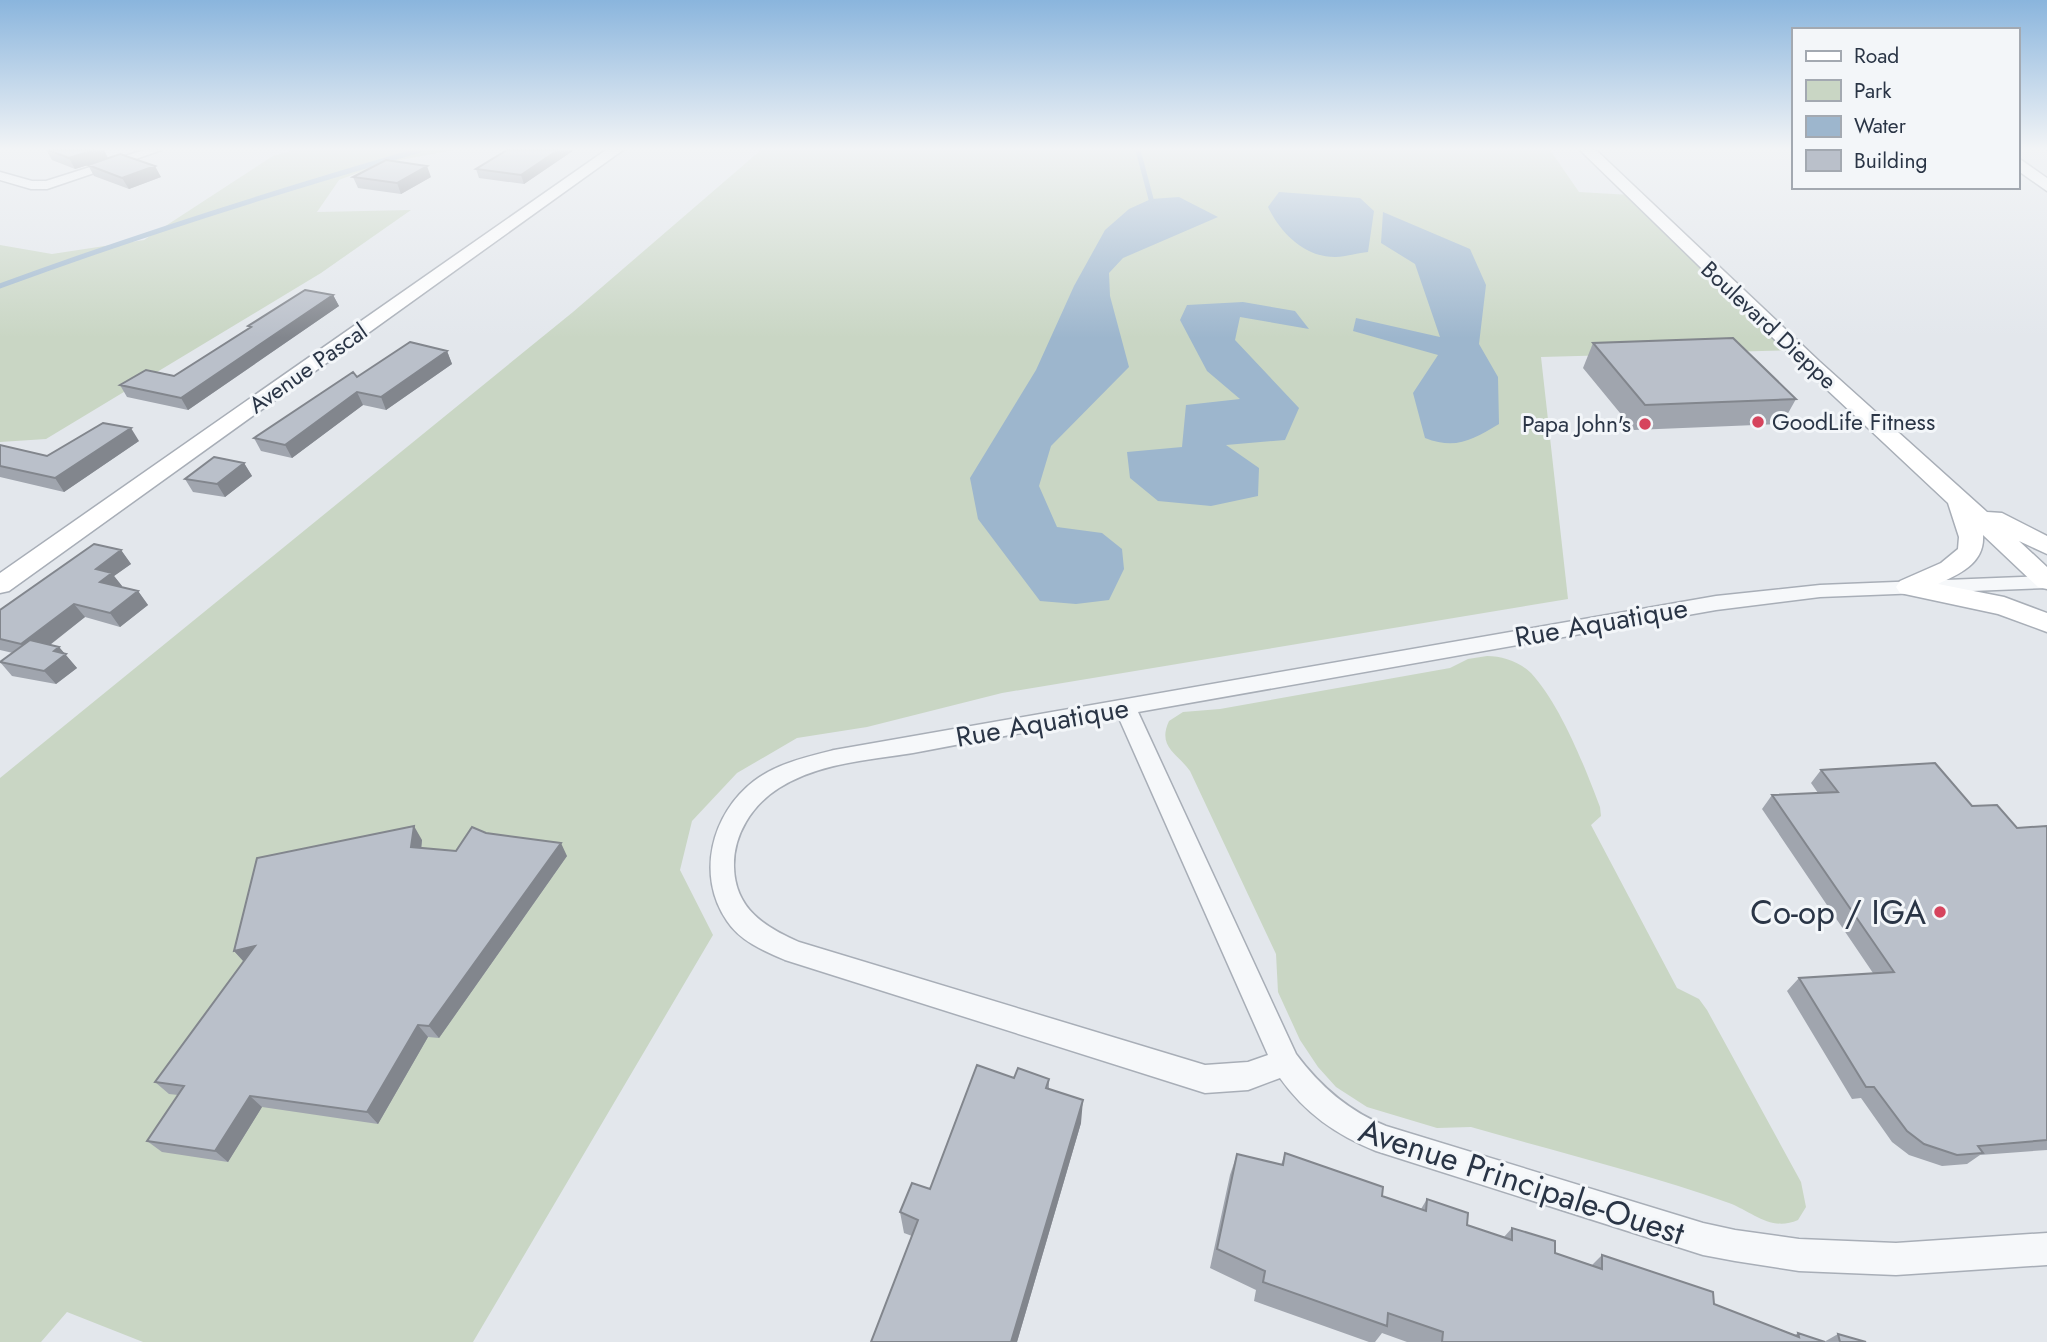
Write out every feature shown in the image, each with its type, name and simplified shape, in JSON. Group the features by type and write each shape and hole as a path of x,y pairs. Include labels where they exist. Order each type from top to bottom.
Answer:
{"main road":[{"name":"Avenue Pascal","path":"0,585 527,213"},
{"name":"Boulevard Dieppe","path":"1652,213 1777,333 2047,582"},
{"path":"1954,496 2047,545"},
{"path":"1909,587 1950,569 1970,552 1971,537 1954,496"},
{"path":"1909,587 1997,604 2047,623"}],"street":[{"name":"Rue Aquatique","path":"1286,1063 1227,1080 1187,1075 794,952 765,939 747,925 735,912 727,895 721,859 735,819 745,803 761,788 797,768 845,756 1716,603 1808,592 2047,582"},
{"name":"Avenue Principale-Ouest","path":"1125,708 1286,1063 1318,1104 1359,1131 1703,1239 1807,1257 1961,1257 2047,1249"}],"green space":[{"path":"186,213 407,213 321,273 46,439 0,442 0,245 52,254 144,240"},
{"path":"688,213 1650,213 1795,350 1541,357 1568,599 1002,693 867,727 797,738 737,773 692,821 680,870 713,935 473,1342 143,1342 67,1312 41,1342 0,1342 0,778 573,312"},
{"path":"1487,656 1511,660 1527,669 1542,686 1562,718 1600,807 1601,816 1591,825 1677,988 1699,999 1707,1010 1801,1182 1806,1207 1798,1220 1779,1224 1771,1222 1729,1203 1633,1172 1471,1127 1437,1128 1367,1107 1336,1087 1318,1067 1300,1040 1278,992 1276,954 1190,771 1167,744 1165,737 1169,721 1183,712 1220,709 1450,668 1468,659"}],"water":[{"path":"1125,213 1209,213 1218,217 1123,258 1109,273 1110,296 1129,367 1051,446 1039,486 1057,527 1102,533 1122,549 1124,569 1109,600 1076,604 1040,601 978,519 970,478 1036,370 1074,286 1105,230"},
{"path":"1271,213 1374,213 1368,252 1335,257 1313,253 1286,234"},
{"path":"1384,213 1470,249 1486,285 1479,344 1498,377 1499,424 1472,439 1446,443 1425,438 1413,393 1438,355 1353,331 1356,318 1440,337 1415,264 1381,243"},
{"path":"1243,302 1295,311 1309,329 1240,317 1235,340 1299,408 1285,440 1226,445 1259,468 1258,496 1211,506 1158,501 1130,478 1127,452 1182,447 1186,405 1240,399 1207,371 1180,320 1187,305"}],"building":[{"path":"305,290 333,295 181,398 120,385 146,370 174,376"},
{"path":"1733,338 1796,399 1645,405 1593,343"},
{"path":"410,342 447,351 381,397 357,392 285,445 254,438 353,372 357,377"},
{"path":"103,423 131,428 55,478 0,466 0,445 47,456"},
{"path":"214,457 244,463 217,484 185,479"},
{"path":"94,544 121,550 96,569 112,573 100,582 138,591 110,613 74,604 21,644 0,639 0,610"},
{"path":"30,640 59,647 54,651 66,654 44,671 0,662"},
{"name":"Co-op / IGA","path":"1935,763 1972,806 1997,805 2017,828 2047,826 2047,1140 1978,1146 1983,1153 1957,1155 1924,1144 1907,1131 1874,1087 1866,1087 1799,978 1894,972 1772,795 1838,792 1821,770"},
{"path":"414,826 411,847 456,851 472,827 486,833 561,843 429,1026 418,1025 367,1112 250,1096 215,1151 147,1141 184,1086 155,1082 255,946 234,951 257,858"},
{"path":"977,1065 1014,1078 1018,1068 1049,1079 1046,1088 1083,1100 1011,1342 871,1342 918,1220 900,1212 912,1183 930,1189"},
{"path":"1285,1153 1383,1187 1382,1196 1426,1211 1427,1199 1468,1213 1467,1225 1512,1240 1512,1228 1555,1241 1555,1253 1602,1269 1602,1255 1713,1292 1714,1304 1799,1337 1798,1333 1825,1342 1442,1342 1443,1332 1388,1313 1387,1326 1263,1282 1265,1271 1217,1249 1237,1154 1283,1165"},
{"path":"1838,1334 1866,1342 1840,1342"}],"waterway":[{"path":"0,286 212,213"}],"place":[{"name":"GoodLife Fitness","path":"1758,422"},
{"name":"Papa John's","path":"1645,424"},
{"name":"Co-op / IGA","path":"1940,912"}]}
